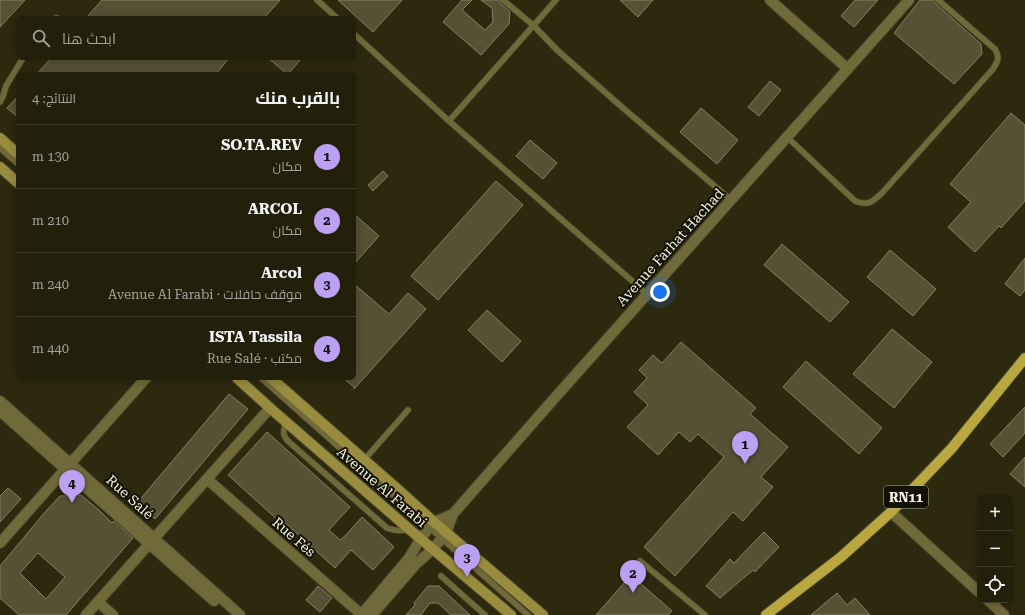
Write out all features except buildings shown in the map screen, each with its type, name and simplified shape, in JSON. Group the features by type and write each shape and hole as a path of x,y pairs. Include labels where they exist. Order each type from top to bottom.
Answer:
{"main road":[{"name":"RN11","path":"766,615 841,557 891,512 952,448 1025,358"}],"street":[{"path":"770,0 848,69"},
{"name":"Avenue Farhat Hachad","path":"372,615 416,564 433,549 443,536 453,514 909,0"},
{"path":"0,138 16,152"},
{"path":"0,167 16,181"},
{"path":"0,543 144,380"},
{"name":"Avenue Al Farabi","path":"239,380 409,529 511,615"},
{"name":"Avenue Al Farabi","path":"273,380 364,460 443,536 543,615"},
{"name":"Rue Salé","path":"0,401 68,466 152,541 231,615"},
{"path":"86,615 270,408"},
{"name":"Rue Salé","path":"0,411 68,466"},
{"name":"Rue Fés","path":"207,479 361,615"},
{"path":"891,512 977,590"},
{"name":"Avenue Farhat Hachad","path":"361,615 409,558 421,538 432,526 453,514"},
{"name":"Rue Salé","path":"152,541 240,615"},
{"path":"98,602 113,615"},
{"path":"991,603 1004,615"}],"lane":[{"path":"317,0 335,16"},
{"path":"503,0 534,26 557,50 731,200"},
{"path":"449,122 556,0"},
{"path":"787,137 856,201 862,204 872,202 882,193 993,69 998,61 998,54 994,49 938,0"},
{"path":"356,36 449,122 647,294"},
{"path":"0,102 3,96 3,87 22,60"},
{"path":"0,149 16,163"},
{"path":"262,380 432,526"},
{"path":"364,460 408,410"},
{"path":"443,536 524,615"},
{"path":"443,536 528,615"},
{"path":"640,561 705,615"},
{"path":"441,576 485,615"}],"place":[{"name":"SO.TA.REV","path":"745,464"},
{"name":"ISTA Tassila","path":"72,503"},
{"name":"Arcol","path":"467,577"},
{"name":"ARCOL","path":"633,593"}]}
